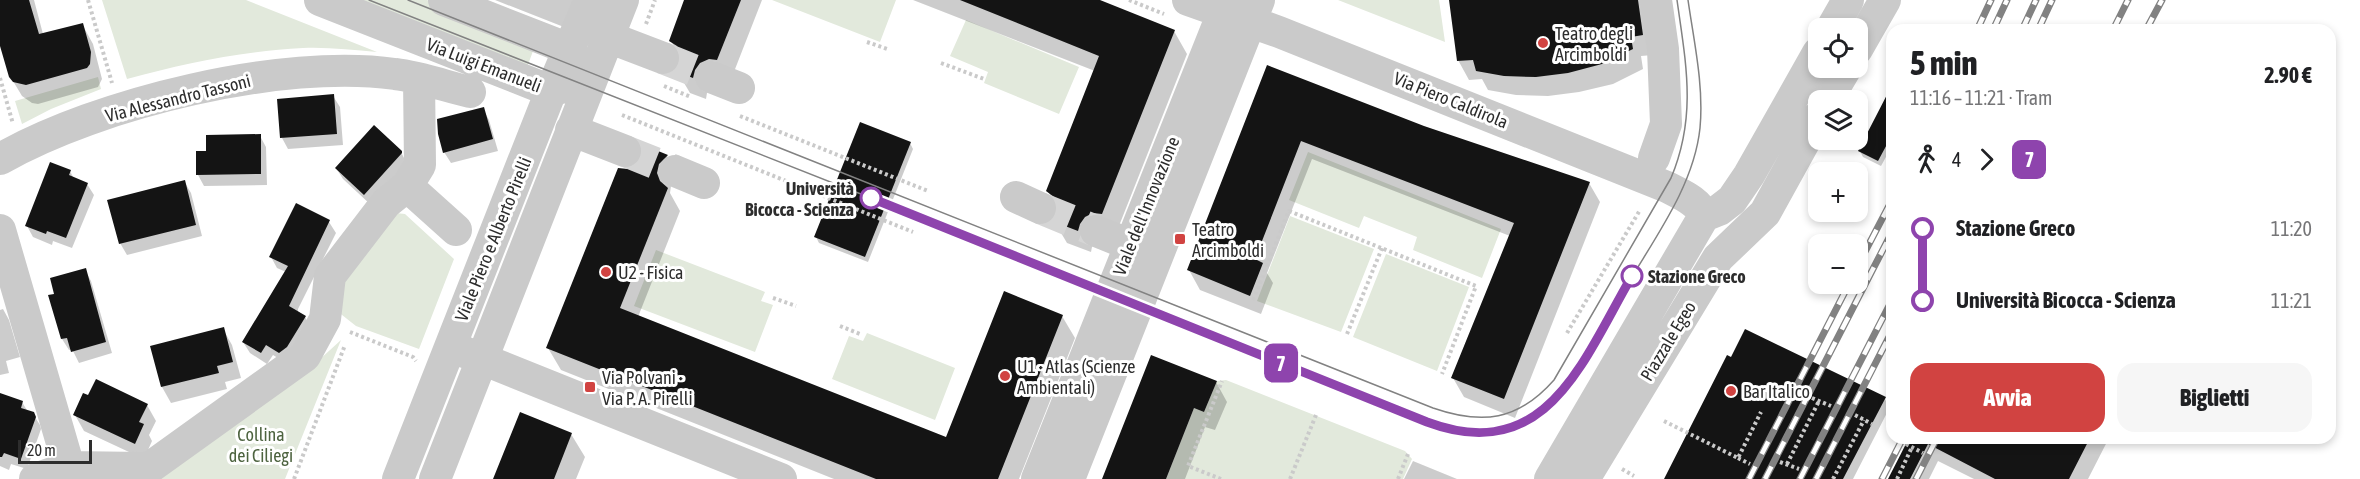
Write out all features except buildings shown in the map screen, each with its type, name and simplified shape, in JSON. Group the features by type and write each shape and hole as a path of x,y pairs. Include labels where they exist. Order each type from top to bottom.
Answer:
{"street":[{"name":"Via Luigi Emanueli","path":"320,0 551,91 591,79"},
{"path":"444,0 569,49 591,79"},
{"name":"Viale Piero e Alberto Pirelli","path":"398,479 551,91 590,0"},
{"name":"Viale Piero e Alberto Pirelli","path":"435,479 623,0"},
{"path":"1654,158 1666,124 1662,50 1656,0"},
{"path":"1838,18 1848,0"},
{"path":"1868,30 1885,0"},
{"name":"Via Piero Caldirola","path":"1176,7 1240,9 1667,187 1690,200 1702,210 1704,216"},
{"name":"Viale dell'Innovazione","path":"1037,479 1131,245 1240,9"},
{"name":"Viale dell'Innovazione","path":"1069,479 1240,9"},
{"path":"608,37 663,58"},
{"name":"Via Alessandro Tassoni","path":"10,153 74,125 121,110 206,87 264,77 317,71 358,71 396,74 470,92"},
{"path":"1704,216 1719,210 1732,200 1749,175 1808,71"},
{"path":"35,479 69,467 143,468 152,466 305,356 324,319 330,276 386,203 407,186 420,165 418,80"},
{"path":"571,130 625,151"},
{"name":"Piazzale Egeo","path":"1584,479 1718,258 1765,213 1808,135"},
{"path":"675,171 704,183"},
{"path":"407,186 456,230"},
{"name":"Piazzale Egeo","path":"1550,479 1704,216"},
{"path":"0,230 69,467"},
{"path":"1096,231 1131,245"},
{"path":"450,346 781,479"}],"path":[{"path":"88,0 121,110"},
{"path":"1129,0 1176,7"},
{"path":"867,42 887,50"},
{"path":"941,63 984,80"},
{"path":"0,78 10,153"},
{"path":"622,115 913,232"},
{"path":"815,146 928,191"},
{"path":"1566,333 1601,280 1640,210"},
{"path":"1253,300 1289,211 1476,286 1442,374"},
{"path":"1347,334 1382,248"},
{"path":"773,298 796,306"},
{"path":"840,326 860,334"},
{"path":"294,479 350,332 413,357 419,366"},
{"path":"1221,479 1188,466 1222,381"},
{"path":"1812,398 1831,406"},
{"path":"1787,464 1819,401"},
{"path":"1738,458 1761,412"},
{"path":"1290,479 1316,415"},
{"path":"1854,415 1872,424"},
{"path":"1833,479 1864,420"},
{"path":"1664,421 1750,464"},
{"path":"1906,444 1923,453"},
{"path":"1897,479 1912,447"},
{"path":"1398,479 1408,454"},
{"path":"1780,462 1799,469"}],"green space":[{"path":"102,0 246,0 377,52 312,48 258,52 192,63 127,79"},
{"path":"350,0 427,0 536,43 526,70"},
{"path":"772,0 896,0 880,42"},
{"path":"1338,0 1439,0 1445,42"},
{"path":"966,20 1079,67 1059,114 984,83 988,72 950,56"},
{"path":"98,77 101,89 51,109 22,124 15,101"},
{"path":"1308,152 1501,229 1482,278 1413,250 1417,237 1364,216 1359,228 1289,200"},
{"path":"396,213 405,214 454,259 419,349 356,326 337,311 338,280"},
{"path":"1290,216 1374,249 1341,332 1257,301"},
{"path":"656,250 765,292 761,301 773,305 755,352 634,306"},
{"path":"1386,254 1469,287 1437,371 1353,337"},
{"path":"867,333 955,368 935,420 832,379 849,336 863,341"},
{"name":"Collina dei Ciliegi","path":"341,340 285,479 112,479 308,370"},
{"path":"1226,380 1405,451 1412,459 1403,479 1166,479 1194,408 1204,412 1217,381"}],"tunnel":[{"path":"663,58 711,77"},
{"path":"625,151 675,171"},
{"path":"1040,208 1096,231"}],"tram line":[{"path":"369,0 1427,421 1447,428 1484,432 1518,425 1534,417 1549,406 1563,391 1589,352 1682,190 1696,149 1701,112 1698,64 1688,0"},
{"path":"408,0 1433,408 1468,417 1498,416 1513,411 1527,404 1554,380 1671,178 1679,155 1687,111 1686,68 1677,0"},
{"name":"7","path":"871,198 1427,422 1467,432 1492,432 1517,426 1538,415 1556,400 1576,373 1632,276"}],"railway":[{"path":"1980,24 1991,0"},
{"path":"1996,24 2007,0"},
{"path":"2025,24 2036,0"},
{"path":"2041,24 2052,0"},
{"path":"2116,24 2128,0"},
{"path":"2149,24 2162,0"},
{"path":"1868,246 1886,211"},
{"path":"1765,479 1886,244"},
{"path":"1749,479 1844,294"},
{"path":"1800,479 1886,312"},
{"path":"1816,479 1886,343"},
{"path":"1882,479 1900,444"},
{"path":"1916,479 1934,444"}],"place":[{"name":"Teatro degli Arcimboldi","path":"1543,43"},
{"name":"Università Bicocca - Scienza","path":"871,198"},
{"name":"Teatro Arcimboldi","path":"1180,239"},
{"name":"U2 - Fisica","path":"606,272"},
{"name":"Stazione Greco","path":"1632,276"},
{"name":"U1 - Atlas (Scienze Ambientali)","path":"1005,376"},
{"name":"Via Polvani - Via P. A. Pirelli","path":"590,387"},
{"name":"Bar Italico","path":"1731,391"}]}
